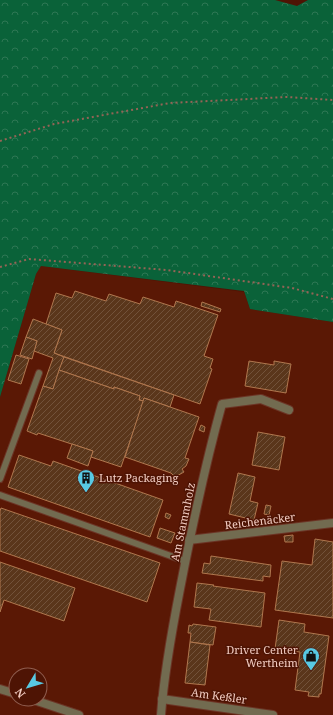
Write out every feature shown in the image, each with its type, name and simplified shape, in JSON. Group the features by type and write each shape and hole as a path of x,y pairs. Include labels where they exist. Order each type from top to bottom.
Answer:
{"street":[{"name":"Am Stammholz","path":"161,715 173,627 189,540 222,404 261,399 289,410"},
{"name":"Reichenäcker","path":"189,540 333,523"},
{"name":"Am Keßler","path":"162,699 273,715"},
{"path":"48,705 79,715"}],"lane":[{"path":"0,479 39,373"},
{"path":"0,495 185,561"}],"path":[{"path":"0,141 54,124 170,103 287,97 333,100"},
{"path":"0,267 29,259 168,270 292,288 333,299"}],"shaded area":[{"path":"41,266 244,292 250,309 333,322 333,715 0,715 0,397 36,274"}],"green space":[{"path":"0,0 275,0 297,6 308,0 333,0 333,322 250,309 244,291 41,266 36,274 0,397"}],"building":[{"path":"75,291 106,301 109,294 140,304 143,297 174,307 176,301 218,315 204,356 213,359 210,368 212,369 200,404 54,353 62,330 46,324 56,293 72,298"},
{"path":"202,302 221,309 220,312 201,306"},
{"path":"33,319 62,330 54,353 64,357 53,389 43,386 53,358 34,351 37,341 26,337"},
{"path":"26,337 37,341 32,359 20,355"},
{"path":"16,355 29,359 21,384 8,380"},
{"path":"64,357 174,395 170,407 144,398 144,401 139,400 140,396 114,387 114,389 59,370"},
{"path":"249,361 274,365 274,361 291,364 286,393 245,386"},
{"path":"59,370 114,389 114,387 140,396 139,400 144,401 121,467 91,457 93,451 38,433 37,435 27,431 43,386 53,389"},
{"path":"144,398 199,417 185,458 189,459 186,466 182,469 184,472 175,477 171,473 125,457"},
{"path":"201,425 205,427 204,432 199,430"},
{"path":"258,432 285,437 279,470 252,465"},
{"path":"72,444 93,451 88,466 67,458"},
{"name":"Lutz Packaging","path":"19,455 51,466 53,461 163,500 150,537 8,487"},
{"path":"238,473 255,477 250,501 258,503 254,520 229,514"},
{"path":"266,505 271,506 269,515 264,514"},
{"path":"1,508 160,563 147,602 0,551"},
{"path":"166,513 171,515 169,519 165,517"},
{"path":"160,528 175,533 171,543 157,538"},
{"path":"293,535 293,542 285,542 284,536"},
{"path":"315,539 333,542 333,618 275,610 282,561 312,565"},
{"path":"211,556 271,565 270,577 263,576 263,581 202,573 204,563 210,564"},
{"path":"0,562 75,588 64,621 4,600 0,612"},
{"path":"197,583 265,593 261,627 209,620 211,609 194,607"},
{"name":"Driver Center Wertheim","path":"279,620 305,624 304,632 329,636 321,694 319,694 319,697 308,696 309,692 295,690 300,652 275,649"},
{"path":"193,624 216,627 213,645 190,642 191,633 188,633 189,625 192,626"},
{"path":"190,642 210,645 205,685 185,683"}],"place":[{"name":"Lutz Packaging","path":"86,493"},
{"name":"Driver Center Wertheim","path":"311,671"}]}
